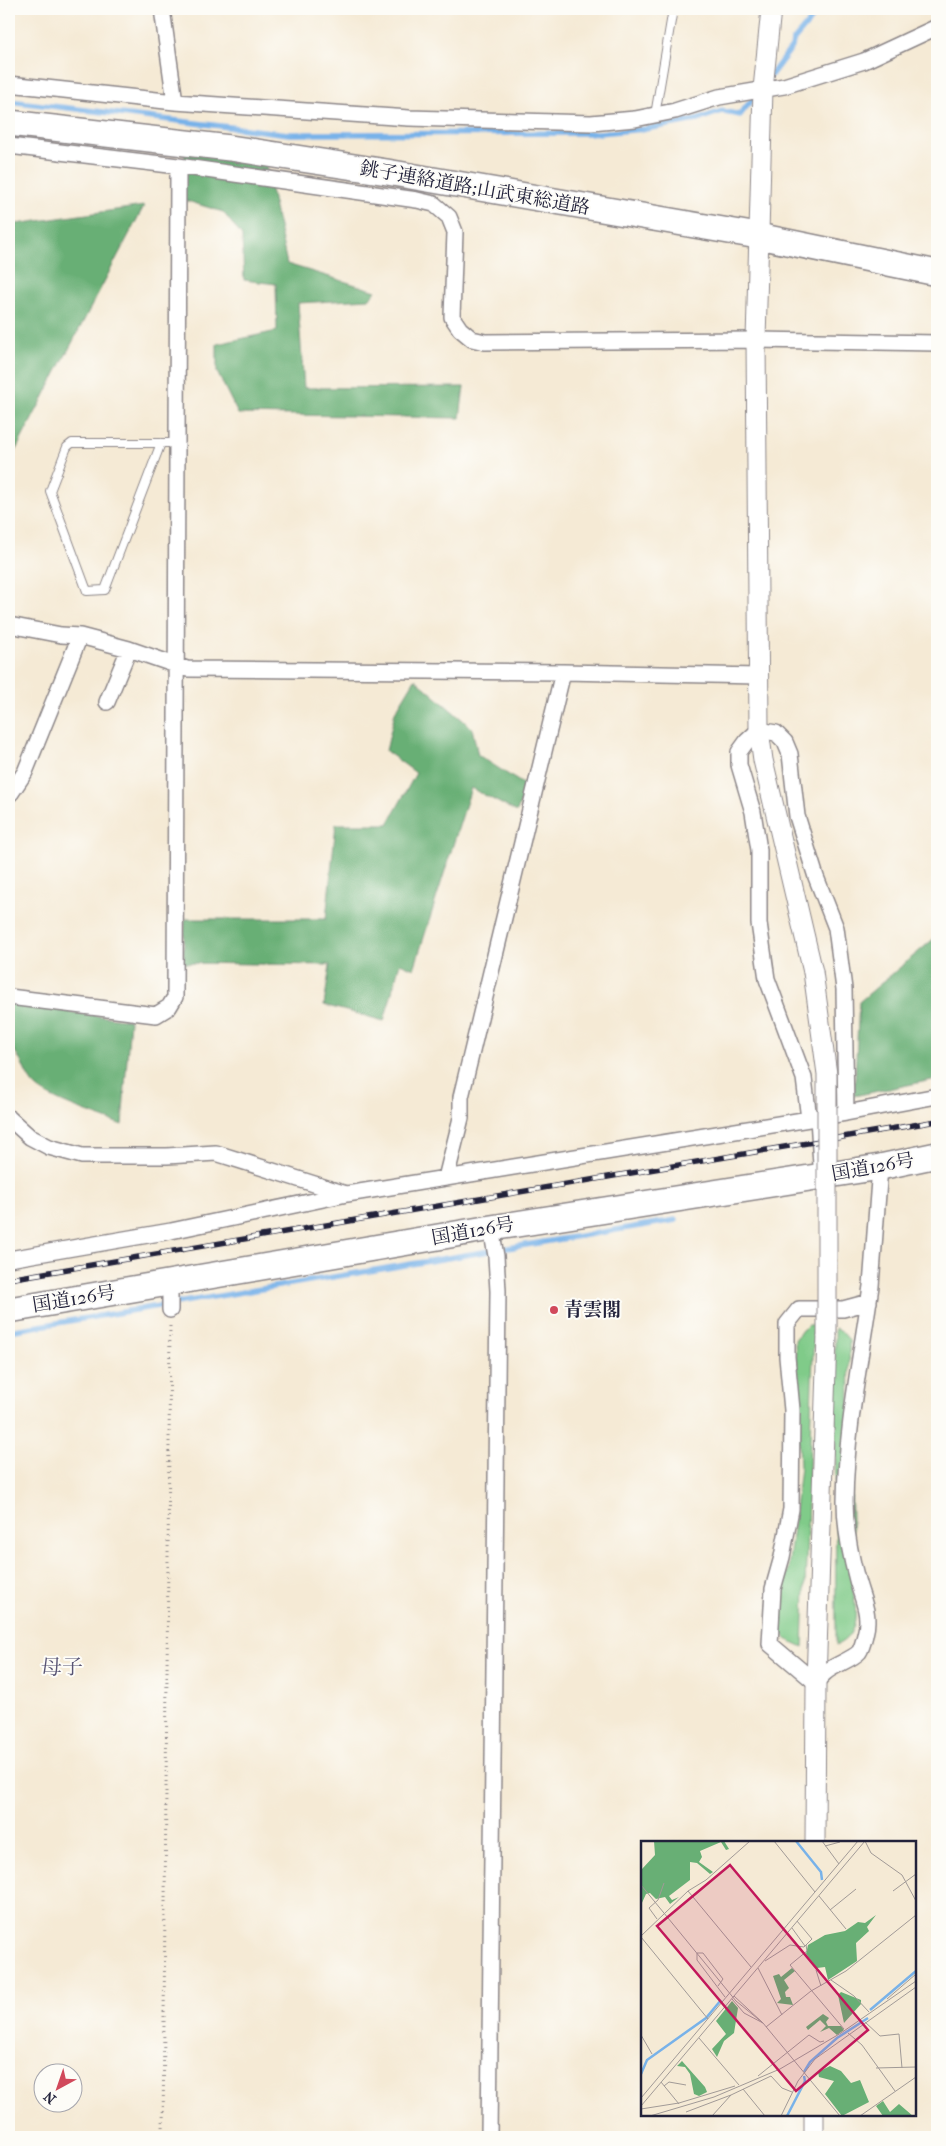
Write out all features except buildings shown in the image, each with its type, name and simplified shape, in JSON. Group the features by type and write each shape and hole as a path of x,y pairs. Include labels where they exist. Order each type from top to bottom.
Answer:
{"highway":[{"name":"銚子連絡道路;山武東総道路","path":"9,123 230,148 387,172 758,236 937,273"},
{"name":"国道126号","path":"9,1310 170,1297 494,1243 937,1155"}],"street":[{"path":"162,9 175,102"},
{"path":"771,9 763,89 756,340 759,730 762,760 813,972 827,1074 828,1336 816,1683 815,1841"},
{"path":"9,84 175,102 498,122 591,123 675,112 719,97 784,86 864,61 937,27"},
{"path":"9,146 178,166 434,204 449,217 455,232 452,317 460,329 472,339 484,342 756,340 937,343"},
{"path":"9,997 156,1015 169,1007 175,998 177,667 169,443 178,166"},
{"path":"9,625 61,635 80,636 165,660 177,667 197,669 564,672 758,676"},
{"path":"11,793 25,772 80,636"},
{"path":"107,702 129,649"},
{"path":"446,1178 460,1118 461,1097 564,672"},
{"path":"759,730 776,733 785,742 790,754 797,816 816,877 836,928 844,989 846,1113"},
{"path":"759,730 739,752 739,764 753,812 759,850 759,923 767,979 804,1078 812,1119 819,1177"},
{"path":"9,1259 171,1231 347,1194 812,1119 937,1096"},
{"path":"9,1118 30,1137 49,1147 82,1156 167,1156 216,1153 347,1194"},
{"path":"816,1683 826,1672 858,1653 866,1634 867,1610 857,1580 846,1532 846,1501 848,1447 856,1378 869,1302 880,1167"},
{"path":"489,2137 498,1291 494,1243"},
{"path":"816,1683 770,1644 773,1590 782,1557 791,1509 792,1410 787,1324 799,1309 843,1309 869,1302"},
{"path":"814,2116 814,2137"}],"lane":[{"path":"655,115 673,9"},
{"path":"72,443 169,443 105,590 87,591 50,491 67,447 72,443"}],"path":[{"path":"163,2137 170,1297"}],"green space":[{"path":"185,150 265,162 287,264 376,291 369,299 298,303 304,388 464,387 460,418 238,414 217,372 217,344 277,331 276,284 244,280 242,236 223,212 181,199"},
{"path":"144,206 10,461 9,461 9,225"},
{"path":"415,679 472,728 478,755 526,786 517,812 471,788 414,969 400,963 384,1021 324,1005 330,965 183,963 185,919 326,919 336,824 388,824 416,773 386,751 395,712"},
{"path":"937,936 937,1079 854,1096 859,1002"},
{"path":"9,1004 130,1020 122,1125 62,1102 33,1084 17,1054 9,1045"},
{"path":"809,1325 814,1325 803,1647 786,1639 779,1627 777,1608 788,1570 800,1467 795,1340 802,1330"},
{"path":"835,1328 849,1340 853,1590 855,1606 853,1629 843,1641 836,1645"}],"waterway":[{"path":"771,75 792,47 793,41 814,16 831,9"},
{"path":"9,101 289,134 598,133 645,129 696,120 722,111 740,115 756,94"},
{"path":"932,1179 937,1178"},
{"path":"9,1331 676,1220"}],"railway":[{"path":"9,1279 937,1121"}],"place":[{"name":"青雲閣","path":"554,1310"}],"district":[{"name":"母子","path":"62,1667"}]}
